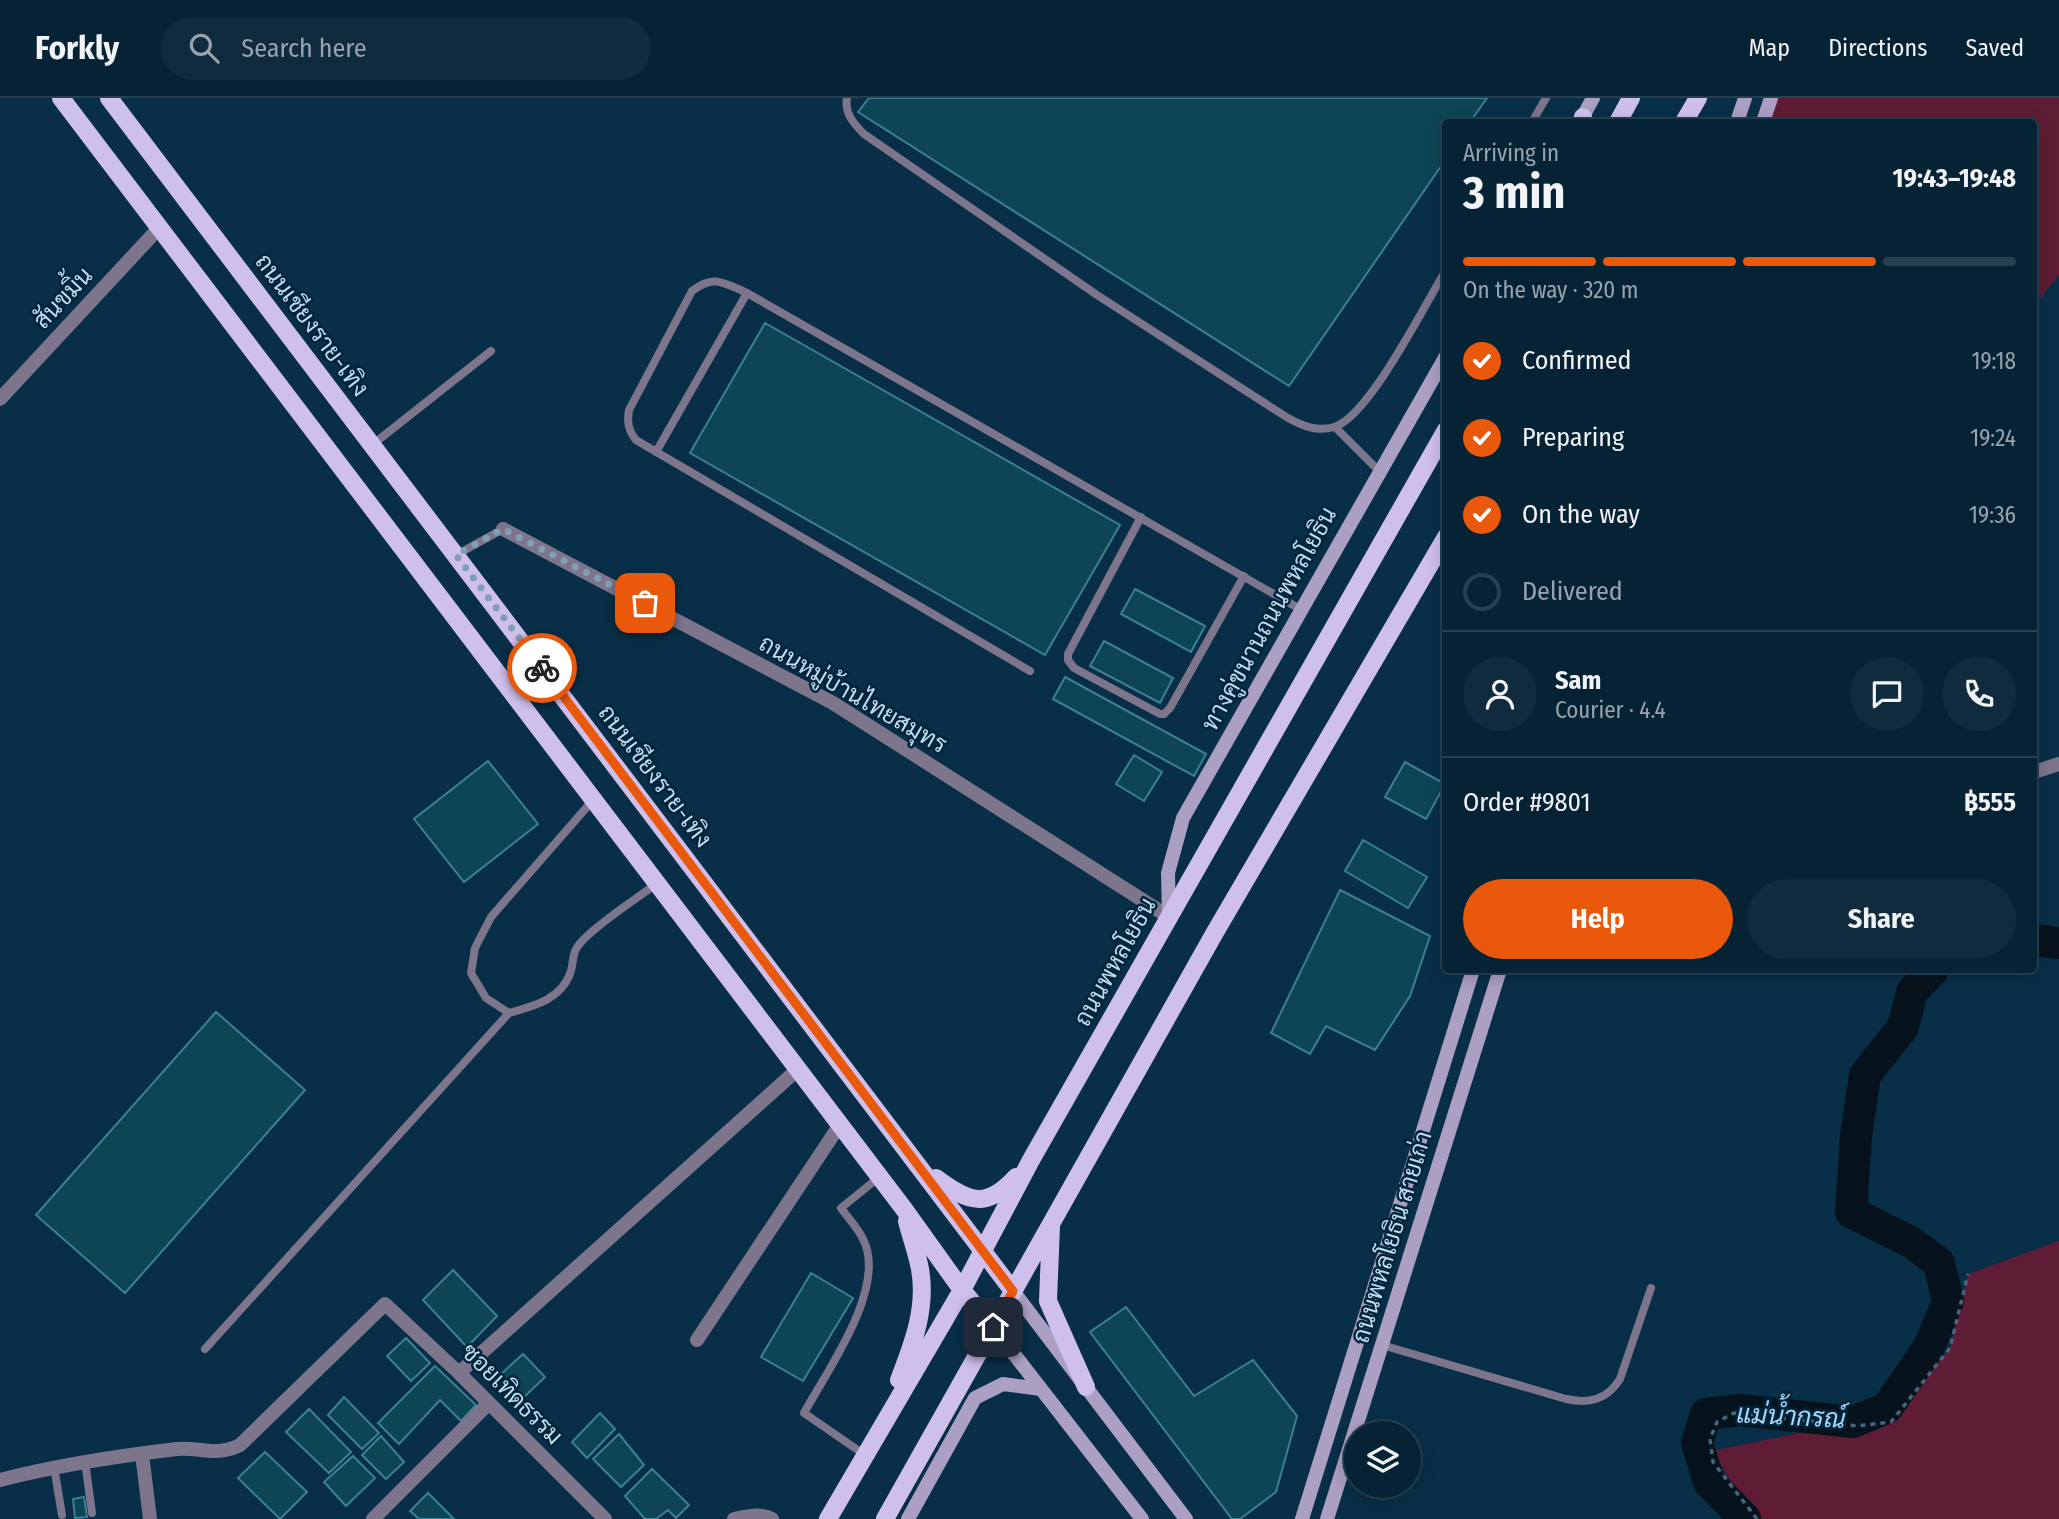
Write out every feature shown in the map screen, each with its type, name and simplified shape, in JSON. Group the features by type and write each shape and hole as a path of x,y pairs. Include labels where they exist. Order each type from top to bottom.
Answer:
{"main road":[{"path":"61,98 904,1209 962,1290 1142,1519"},
{"path":"1583,119 1593,98"},
{"path":"1620,119 1631,98"},
{"path":"1686,119 1698,98"},
{"path":"1738,119 1745,98"},
{"path":"1764,119 1771,98"},
{"name":"ถนนเชียงราย-เทิง","path":"112,99 1013,1291"},
{"name":"ทางคู่ขนานถนนพหลโยธิน","path":"1169,917 1168,873 1184,818 1300,609 1442,363"},
{"name":"ถนนพหลโยธิน","path":"828,1519 962,1290 1031,1160 1442,437"},
{"path":"885,1519 1208,946 1442,544"},
{"name":"ถนนพหลโยธิน สายเก่า","path":"1302,1519 1472,973"},
{"name":"ถนนพหลโยธิน สายเก่า","path":"1327,1519 1499,973"},
{"path":"919,1166 967,1198 983,1200 1000,1194 1031,1160"},
{"path":"882,1426 913,1343 922,1310 920,1270 904,1209"},
{"path":"1051,1222 1048,1301 1086,1387"},
{"path":"1013,1291 1186,1519"},
{"path":"908,1519 975,1398 1003,1384 1041,1389"}],"street":[{"name":"สันขมิ้น","path":"0,399 159,228"},
{"name":"ถนนหมู่บ้านไทยสมุทร","path":"503,529 833,703 1169,917"},
{"path":"2037,771 2059,764"},
{"path":"459,1373 797,1070"},
{"path":"696,1340 839,1126"},
{"name":"ซอยเทิดธรรม","path":"142,1454 179,1449 227,1451 240,1445 386,1304 605,1519"},
{"path":"373,1519 489,1403"},
{"path":"0,1480 54,1466 142,1454 150,1519"},
{"path":"733,1519 748,1516 772,1519"}],"lane":[{"path":"848,98 846,104 852,121 864,134 1097,295 1288,418 1310,429 1335,427 1355,414 1375,390 1442,277"},
{"path":"1534,119 1546,98"},
{"path":"1030,671 636,440 627,421 629,410 692,292 711,281 720,281 747,293 1300,609"},
{"path":"656,452 747,293"},
{"path":"372,445 491,351"},
{"path":"1335,427 1379,471"},
{"path":"1141,517 1068,654 1068,660 1074,668 1164,714 1170,708 1244,576"},
{"path":"456,555 503,529"},
{"path":"509,1013 486,998 471,973 475,948 491,917 593,800"},
{"path":"205,1349 509,1013 538,1005 560,991 571,973 572,956 582,941 656,884"},
{"path":"865,1455 804,1413 858,1314 866,1294 869,1263 864,1240 841,1208 878,1178"},
{"path":"1382,1346 1566,1399 1582,1402 1595,1400 1614,1388 1620,1379 1651,1288"},
{"path":"85,1461 92,1513"},
{"path":"54,1466 62,1515"}],"path":[{"path":"1757,1519 1713,1462 1710,1439 1717,1422 1734,1413 1857,1426 1891,1422 1950,1348 1968,1274"}],"shaded area":[{"path":"1771,98 2059,98 2059,275 2037,302 2037,119 1764,119"},
{"path":"2059,1241 2059,1519 1754,1519 1712,1451 1853,1422 1891,1422 1950,1348 1968,1274"}],"building":[{"path":"869,98 1487,98 1472,119 1442,119 1442,165 1289,386 858,112"},
{"path":"765,323 1120,525 1045,655 690,453"},
{"path":"1135,589 1205,626 1191,652 1121,614"},
{"path":"1104,641 1173,678 1160,703 1090,666"},
{"path":"1065,677 1206,754 1194,776 1053,699"},
{"path":"1134,755 1162,772 1144,801 1116,784"},
{"path":"488,761 538,824 464,882 414,819"},
{"path":"1405,762 1442,782 1442,790 1426,819 1385,797"},
{"path":"1363,840 1427,877 1408,908 1345,871"},
{"path":"1340,890 1430,936 1410,996 1375,1050 1326,1026 1310,1054 1271,1033"},
{"path":"216,1012 305,1090 125,1293 36,1215"},
{"path":"453,1270 497,1316 467,1347 423,1300"},
{"path":"811,1273 853,1298 803,1381 761,1357"},
{"path":"1126,1307 1194,1396 1253,1360 1297,1416 1276,1492 1240,1519 1232,1519 1090,1332"},
{"path":"406,1338 430,1363 411,1381 387,1356"},
{"path":"523,1354 545,1377 522,1399 500,1375"},
{"path":"435,1366 476,1405 461,1421 440,1400 399,1444 378,1423"},
{"path":"344,1397 379,1433 362,1449 328,1415"},
{"path":"309,1409 351,1452 329,1473 286,1432"},
{"path":"600,1413 615,1429 587,1458 572,1442"},
{"path":"619,1434 644,1465 621,1487 593,1459"},
{"path":"381,1436 404,1462 386,1479 362,1455"},
{"path":"265,1452 307,1492 280,1519 238,1478"},
{"path":"353,1456 375,1478 346,1506 324,1482"},
{"path":"652,1469 689,1505 676,1518 668,1510 656,1519 645,1519 625,1496"},
{"path":"428,1493 454,1519 419,1519 410,1511"},
{"path":"84,1497 87,1517 75,1518 73,1499"}],"waterway":[{"name":"แม่น้ำกรณ์","path":"2037,940 2059,943"},
{"name":"แม่น้ำกรณ์","path":"1745,1519 1709,1482 1697,1443 1706,1414 1740,1410 1853,1422 1887,1408 1929,1347 1948,1301 1939,1263 1911,1242 1851,1212 1856,1136 1865,1075 1903,1027 1912,992 1930,973"}],"way so far":[{"path":"542,668 456,555 503,529 645,603"}],"route":[{"path":"542,668 1013,1291 993,1327"}]}
